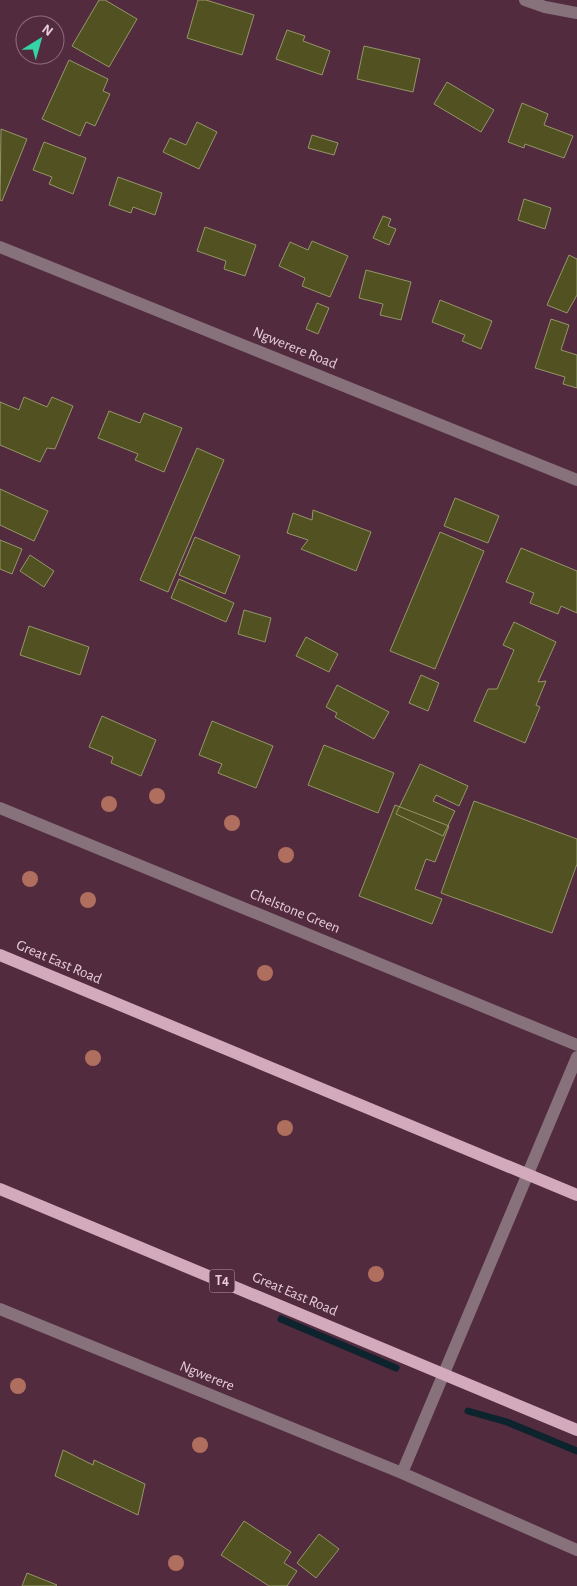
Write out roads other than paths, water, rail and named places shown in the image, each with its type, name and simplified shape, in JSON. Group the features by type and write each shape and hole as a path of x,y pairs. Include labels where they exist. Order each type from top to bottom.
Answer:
{"main road":[{"name":"Great East Road","path":"0,955 577,1195"},
{"name":"Great East Road","path":"0,1189 577,1430"}],"street":[{"path":"525,0 545,7 577,14"},
{"name":"Ngwerere Road","path":"0,247 577,480"},
{"name":"Chelstone Green","path":"0,808 577,1045"},
{"path":"402,1473 577,1057"},
{"name":"Ngwerere","path":"0,1309 402,1473 577,1550"}],"waterway":[{"path":"281,1319 396,1368"},
{"path":"468,1411 507,1422 577,1451"}]}
